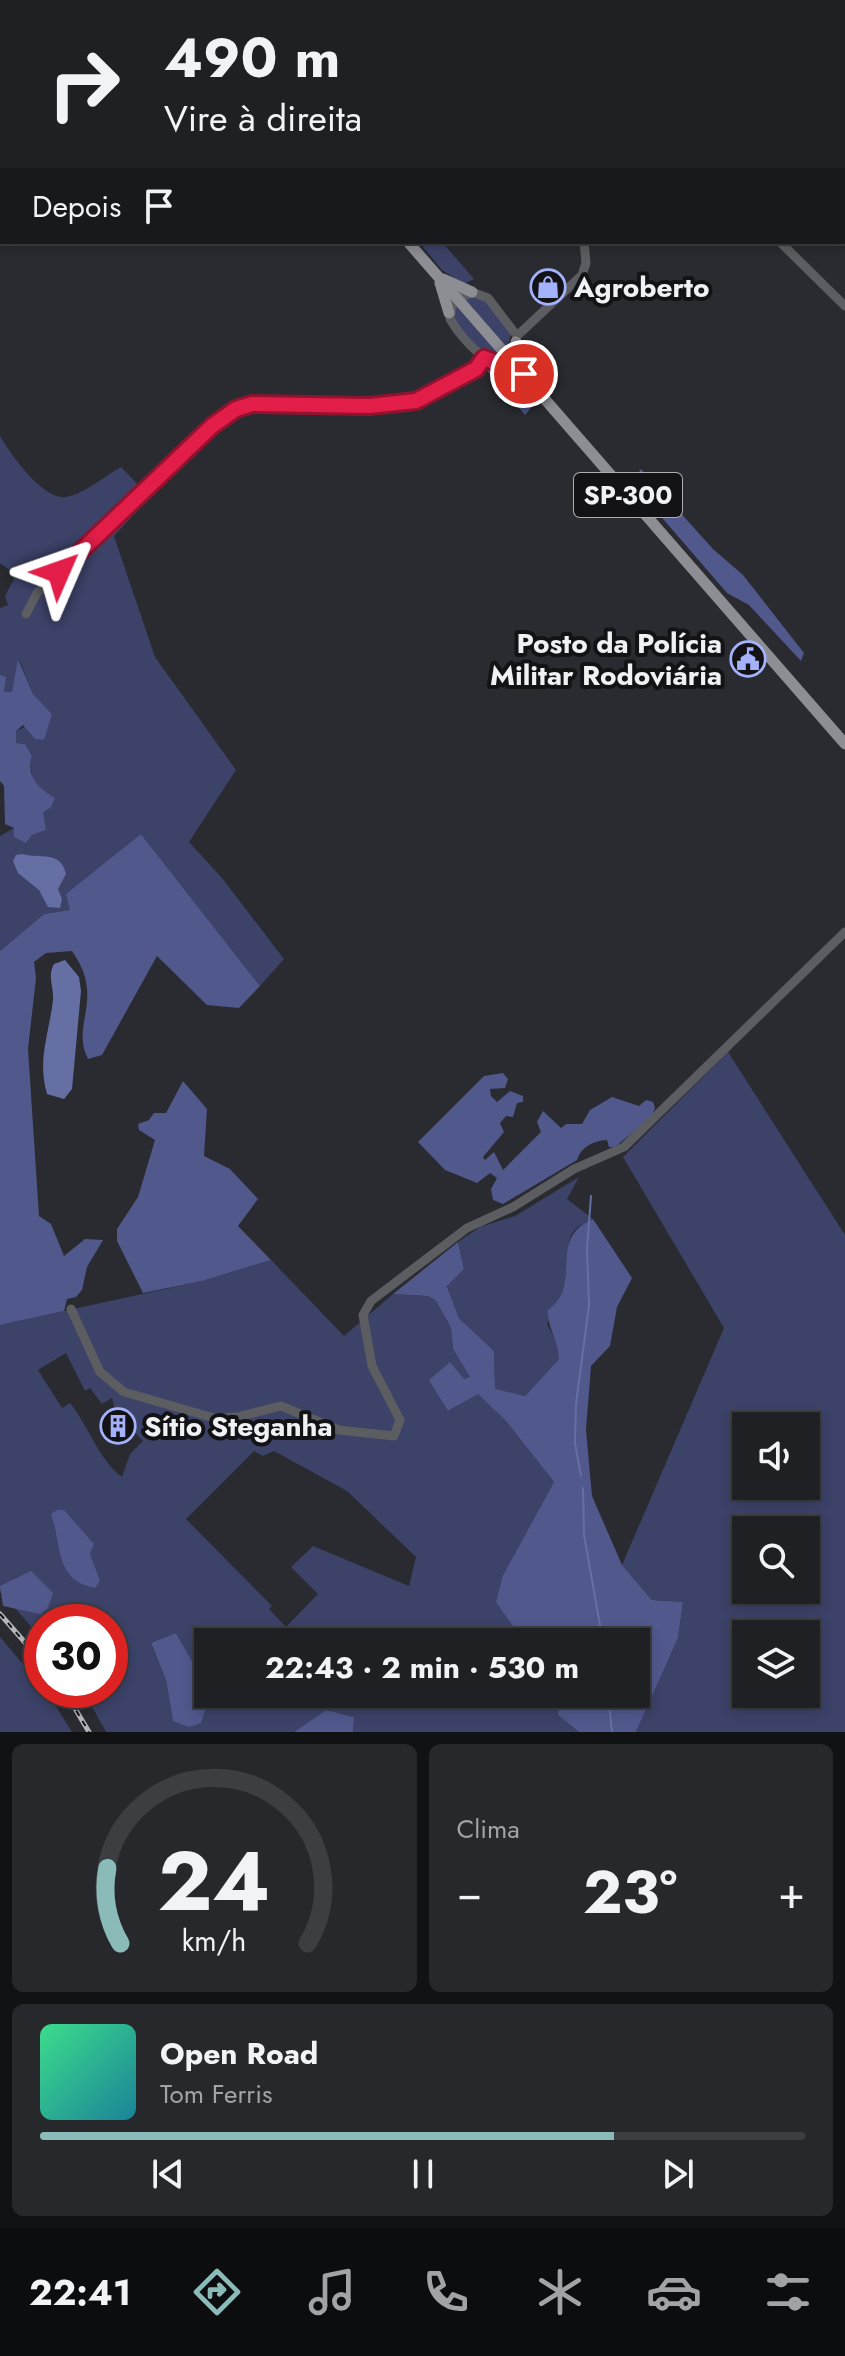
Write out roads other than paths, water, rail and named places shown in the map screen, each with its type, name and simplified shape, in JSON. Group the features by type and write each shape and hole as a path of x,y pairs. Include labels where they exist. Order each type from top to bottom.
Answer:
{"main road":[{"name":"SP-300","path":"410,244 845,744"},
{"path":"437,275 472,292"},
{"path":"437,275 449,313"},
{"path":"516,339 524,374"},
{"path":"488,360 524,374"}],"street":[{"path":"26,614 37,593 212,426 236,409 265,403 369,406 416,401 488,360 507,355 516,339 582,275 586,263 584,244"},
{"path":"782,244 845,306"},
{"path":"488,360 456,329 449,313 457,298 472,292 488,298 516,339"},
{"path":"71,1309 100,1372 124,1392 214,1418 287,1407 339,1430 389,1437 398,1432 400,1420 375,1376 363,1315 371,1301 467,1228 513,1207 574,1169 624,1147 845,932"}],"waterway":[{"path":"581,1476 575,1443 576,1404 589,1305 587,1249 591,1196"},
{"path":"583,1488 584,1535 601,1628"},
{"path":"609,1708 612,1732"}],"railway":[{"path":"0,1614 24,1641"},
{"path":"75,1708 89,1732"}],"place":[{"name":"Agroberto","path":"548,287"},
{"name":"Posto da Polícia Militar Rodoviária","path":"748,659"},
{"name":"Sítio Steganha","path":"118,1426"}]}
